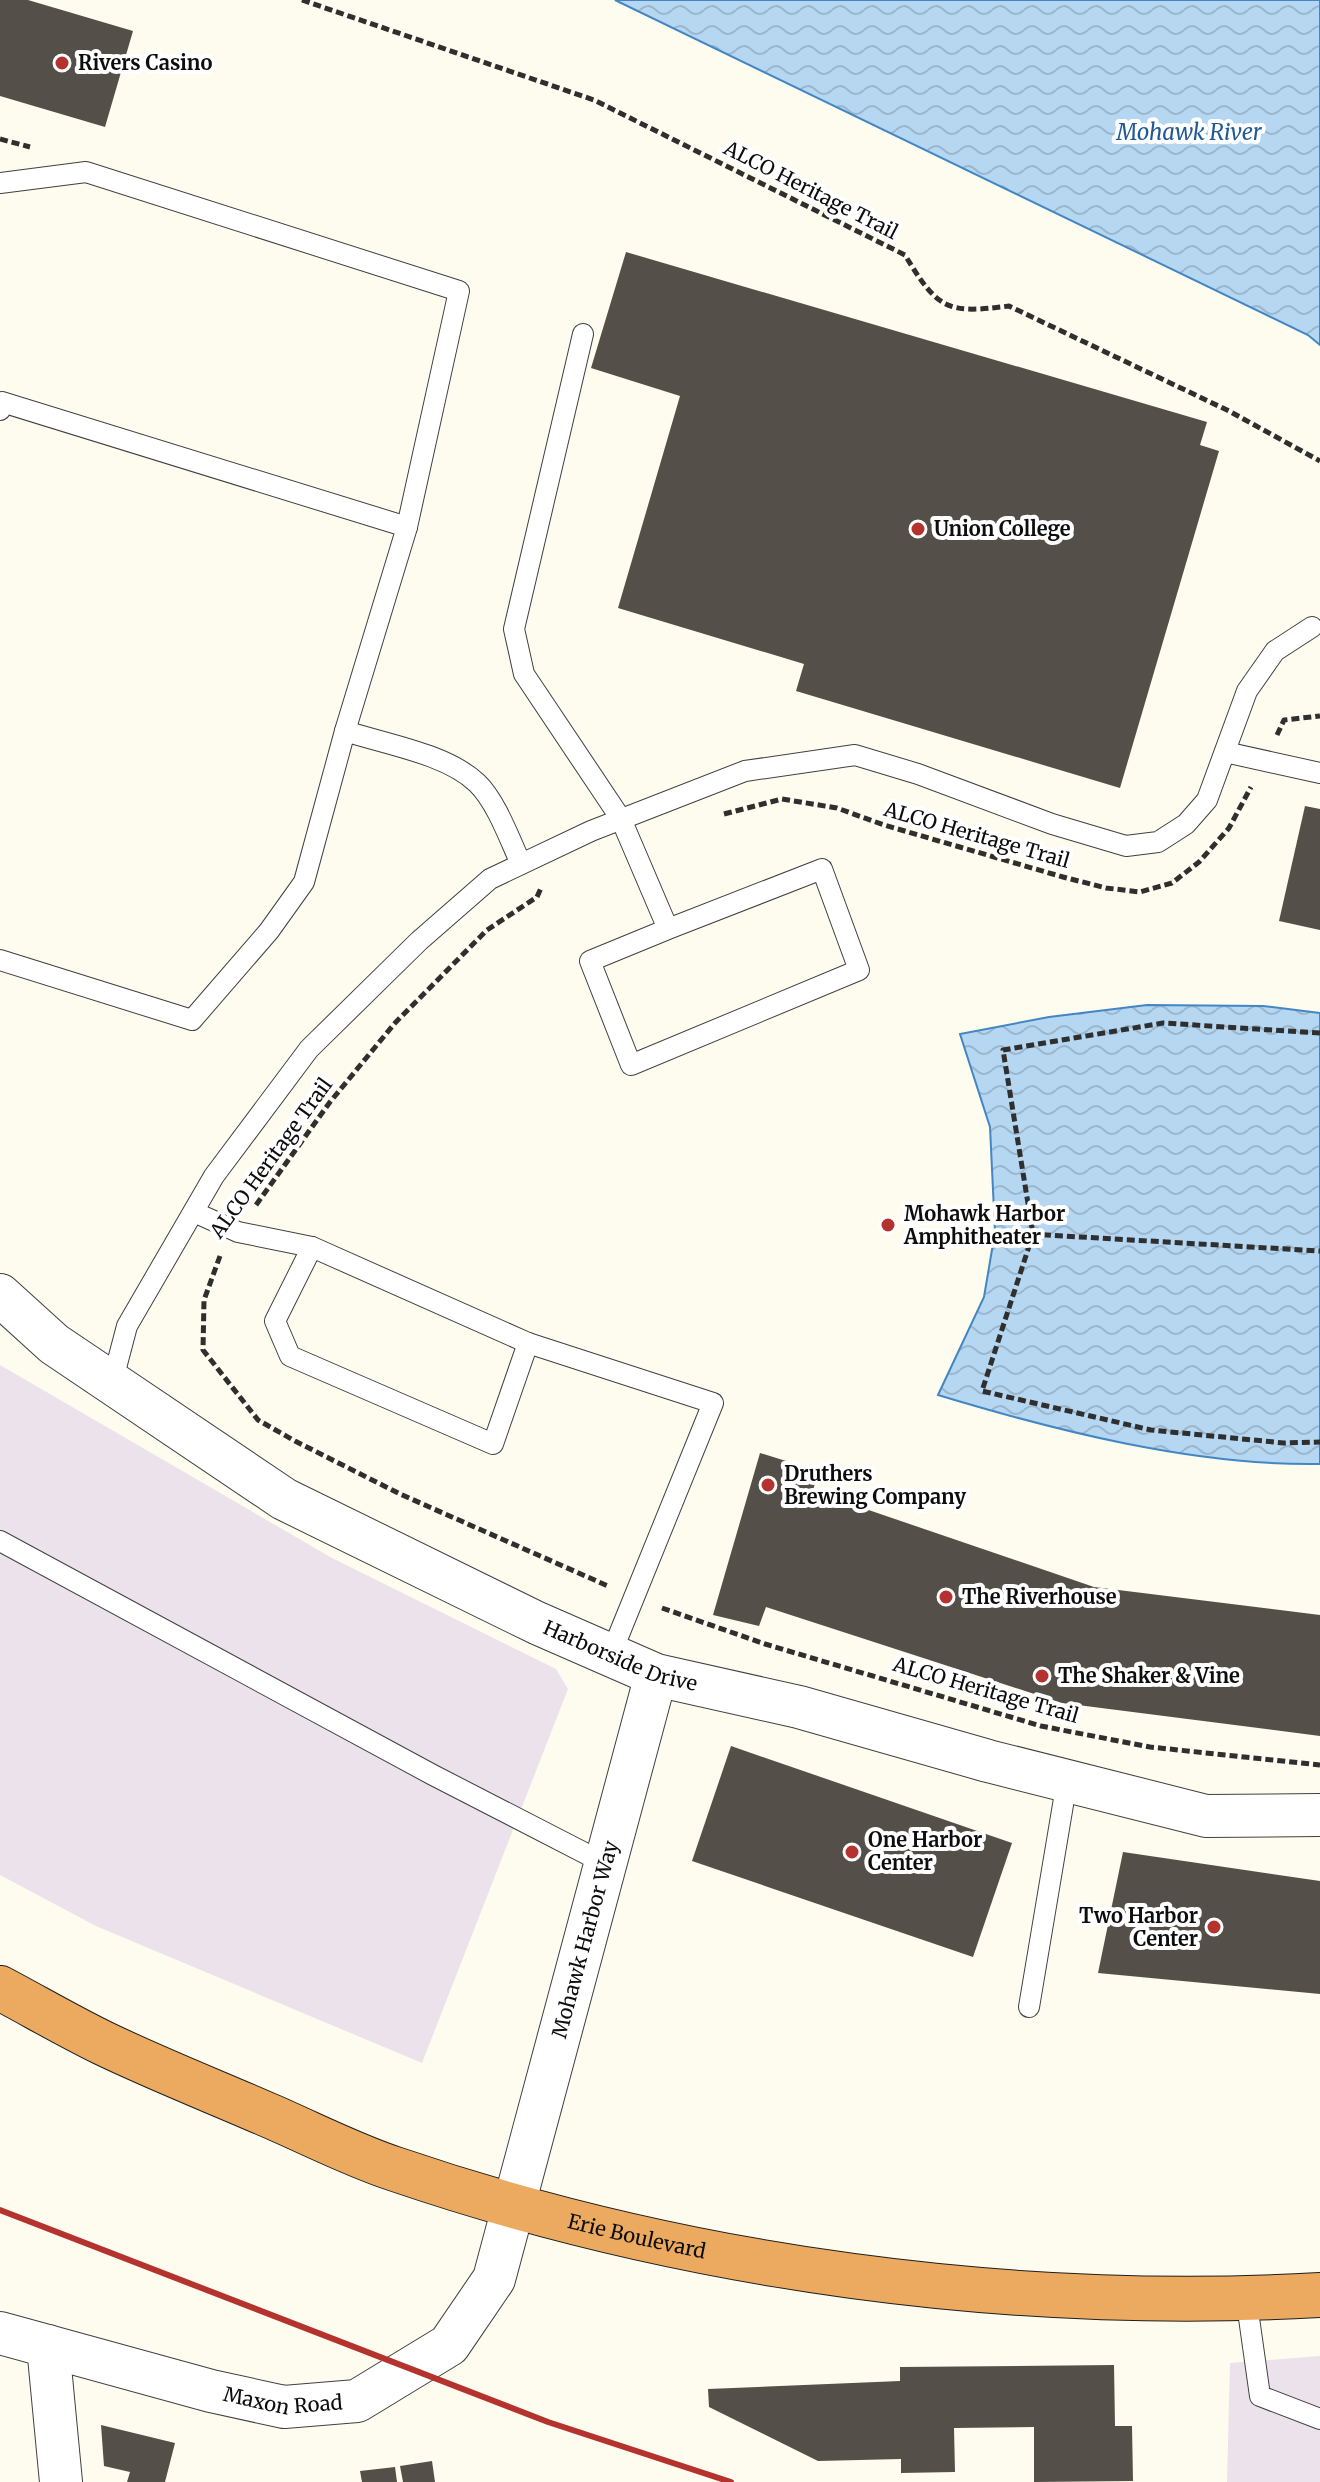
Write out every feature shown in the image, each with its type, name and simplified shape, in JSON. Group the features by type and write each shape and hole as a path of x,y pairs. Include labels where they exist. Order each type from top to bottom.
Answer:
{"highway":[{"name":"Erie Boulevard","path":"0,1988 103,2043 392,2168 515,2205 668,2244 824,2271 961,2288 1101,2298 1320,2295"}],"street":[{"name":"Harborside Drive","path":"0,1295 54,1344 284,1499 537,1623 656,1675 799,1707 988,1761 1206,1816 1320,1815"},
{"name":"Mohawk Harbor Way","path":"515,2205 656,1675"},
{"name":"Maxon Road","path":"0,2333 211,2391 284,2407 357,2401 449,2345 494,2279 515,2205"},
{"path":"48,2346 61,2482"}],"lane":[{"path":"0,183 86,172 459,291 407,527 345,731 304,882 269,931 192,1020 0,960"},
{"path":"583,334 514,629 524,674 621,819 668,929"},
{"path":"0,410 2,402 407,527"},
{"path":"112,1383 127,1326 214,1176 309,1049 419,941 490,879 621,819 745,771 855,755 918,774 1052,824 1126,846 1158,842 1186,824 1207,800 1247,691 1275,651 1312,627"},
{"path":"345,731 448,763 478,784 521,864"},
{"path":"1225,752 1320,773"},
{"path":"822,869 859,970 631,1065 590,961 668,929 822,869"},
{"path":"194,1212 238,1232 312,1247 528,1343 713,1403 611,1654"},
{"path":"312,1247 275,1321 290,1356 493,1444 528,1343"},
{"path":"0,1541 604,1863"},
{"path":"1029,2007 1067,1781"},
{"path":"1246,2297 1260,2396 1320,2419"}],"path":[{"name":"ALCO Heritage Trail","path":"302,0 594,100 905,255 919,278 944,305 972,311 1009,306 1229,411 1320,461"},
{"name":"ALCO Heritage Trail","path":"713,817 782,799 837,808 884,825 1063,877 1106,888 1140,892 1172,883 1199,862 1229,828 1284,720 1320,716"},
{"name":"ALCO Heritage Trail","path":"558,846 537,897 487,930 395,1023 330,1102 218,1258 204,1300 203,1350 258,1420 400,1494 615,1589"},
{"path":"1320,1033 1163,1023 1003,1050 1033,1234 982,1391 1151,1430 1284,1443 1320,1442"},
{"path":"995,1232 1320,1251"},
{"name":"ALCO Heritage Trail","path":"653,1604 765,1644 1041,1726 1150,1747 1320,1765"}],"shaded area":[{"path":"0,1365 332,1558 556,1669 568,1689 422,2063 96,1926 0,1875"},
{"path":"1320,2356 1320,2482 1227,2482 1230,2363"}],"water":[{"name":"Mohawk River","path":"615,0 1320,0 1320,345 1308,335"},
{"path":"1147,1005 1263,1006 1320,1013 1320,1464 1273,1463 1176,1453 1078,1433 938,1395 984,1297 995,1232 990,1127 960,1034 1049,1017"}],"building":[{"name":"Rivers Casino","path":"0,0 28,0 133,31 105,127 0,96"},
{"name":"Union College","path":"626,252 1207,422 1200,445 1219,451 1120,788 796,691 804,664 618,608 680,396 591,368"},
{"path":"1305,806 1320,809 1320,930 1279,921"},
{"name":"The Riverhouse","path":"760,1453 818,1471 813,1491 1094,1587 1320,1615 1320,1736 1062,1703 766,1607 759,1626 713,1615"},
{"name":"One Harbor Center","path":"731,1746 1012,1843 973,1957 692,1861"},
{"name":"Two Harbor Center","path":"1123,1852 1320,1881 1320,1994 1098,1973"},
{"path":"1114,2365 1115,2426 1132,2426 1133,2481 1034,2482 1034,2427 954,2428 955,2472 901,2473 901,2459 818,2461 709,2407 708,2389 900,2381 900,2367"},
{"path":"101,2425 175,2443 165,2482 127,2482 130,2472 104,2466"},
{"path":"432,2461 435,2482 403,2482 400,2466"},
{"path":"395,2467 397,2482 362,2482 360,2471"}],"railway":[{"path":"0,2210 548,2422 731,2482"}],"place":[{"name":"Rivers Casino","path":"62,63"},
{"name":"Union College","path":"918,529"},
{"name":"Mohawk Harbor Amphitheater","path":"888,1225"},
{"name":"Druthers Brewing Company","path":"768,1485"},
{"name":"The Riverhouse","path":"946,1597"},
{"name":"The Shaker & Vine","path":"1042,1676"},
{"name":"One Harbor Center","path":"852,1852"},
{"name":"Two Harbor Center","path":"1214,1927"}]}
